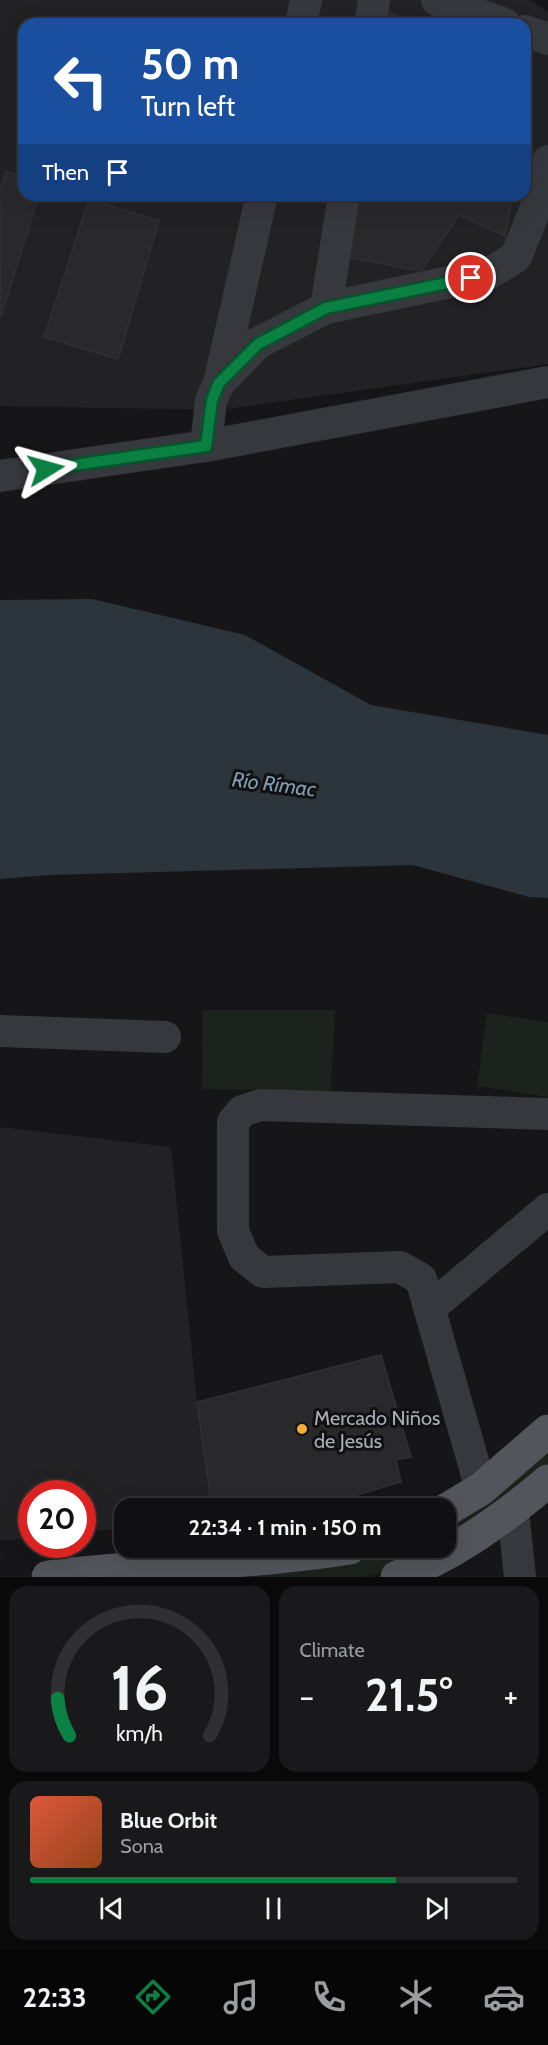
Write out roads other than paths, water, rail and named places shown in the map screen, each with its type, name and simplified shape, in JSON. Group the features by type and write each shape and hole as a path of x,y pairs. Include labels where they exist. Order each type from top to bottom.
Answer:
{"main road":[{"path":"456,1504 481,1489 548,1431"},
{"path":"397,1577 429,1564 513,1511 548,1481"},
{"path":"48,1577 112,1569 275,1558"}],"street":[{"path":"302,18 306,0"},
{"path":"371,18 374,0"},
{"path":"437,0 488,18"},
{"path":"531,33 548,39"},
{"path":"219,383 258,344 326,308 488,274 516,257 542,192 548,161"},
{"path":"206,446 212,400 219,383 261,201"},
{"path":"326,308 343,201"},
{"path":"0,476 206,446 548,382"},
{"path":"0,1031 165,1037"},
{"path":"481,1489 421,1279 400,1267 263,1272 244,1257 233,1231 233,1122 242,1111 261,1105 548,1113"},
{"path":"430,1308 548,1209"},
{"path":"513,1511 520,1577"}],"water":[{"name":"Río Rímac","path":"92,599 245,635 371,705 548,735 548,898 529,897 413,865 50,875 0,879 0,600"}],"place":[{"name":"Mercado Niños de Jesús","path":"302,1429"}]}
